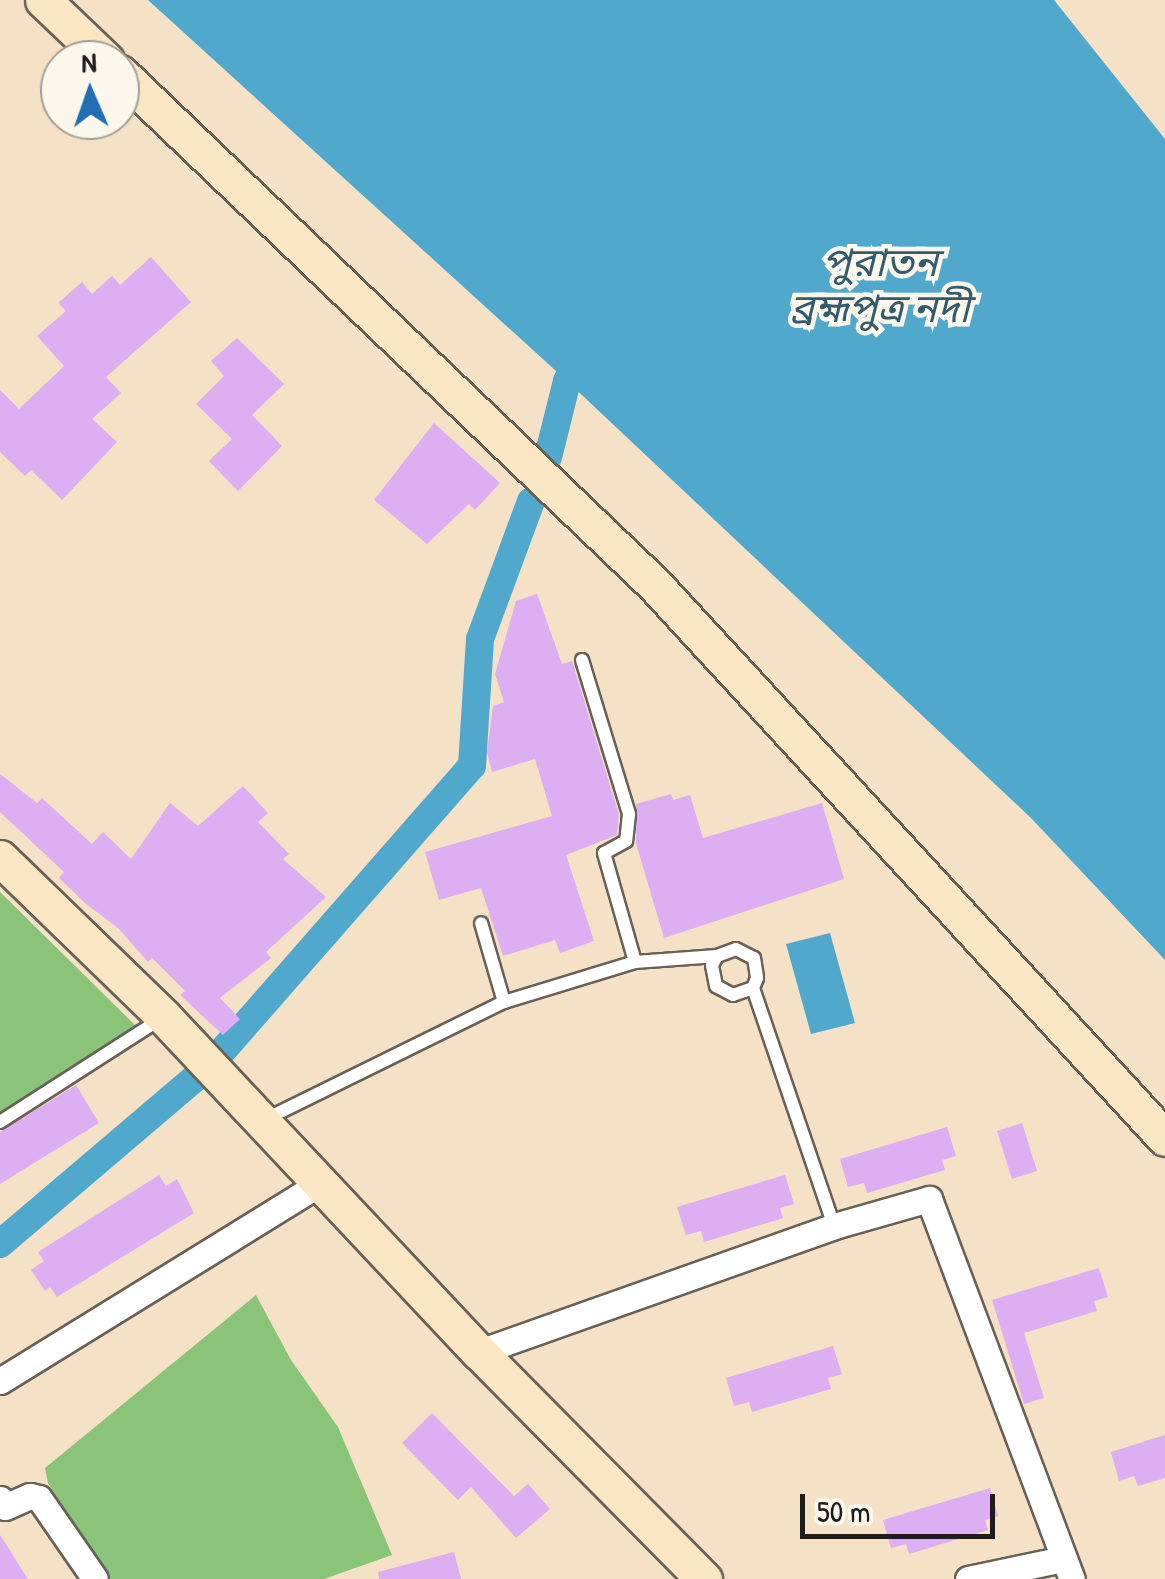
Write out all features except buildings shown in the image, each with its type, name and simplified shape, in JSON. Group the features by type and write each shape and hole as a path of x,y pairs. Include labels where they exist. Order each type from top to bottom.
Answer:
{"street":[{"path":"43,0 85,40"},
{"path":"140,93 655,585 1165,1138"},
{"path":"0,858 164,1017 479,1352 704,1579"},
{"path":"0,1381 320,1182"},
{"path":"479,1352 834,1226 930,1199 1068,1569 977,1578"},
{"path":"0,1499 5,1507 30,1496 39,1498 95,1579"}],"lane":[{"path":"582,660 629,814 626,841 604,853 634,962"},
{"path":"481,923 504,1002"},
{"path":"262,1122 504,1002 634,962 717,956 736,948 754,958 758,968 753,988 834,1226"},
{"path":"717,956 712,965 716,986 733,995 753,988"},
{"path":"0,1122 164,1017"}],"green space":[{"path":"0,892 138,1028 0,1115"},
{"path":"256,1295 291,1360 338,1427 392,1555 324,1579 107,1579 48,1483 45,1468"}],"water":[{"name":"পুরাতন ব্রহ্মপুত্র নদী","path":"148,0 1054,0 1165,139 1165,960 1031,818 567,381"},
{"path":"830,933 855,1023 811,1034 786,944"}],"waterway":[{"path":"548,457 567,381 583,350"},
{"path":"224,1049 472,766 480,639 531,501"},
{"path":"0,1244 201,1073"}]}
